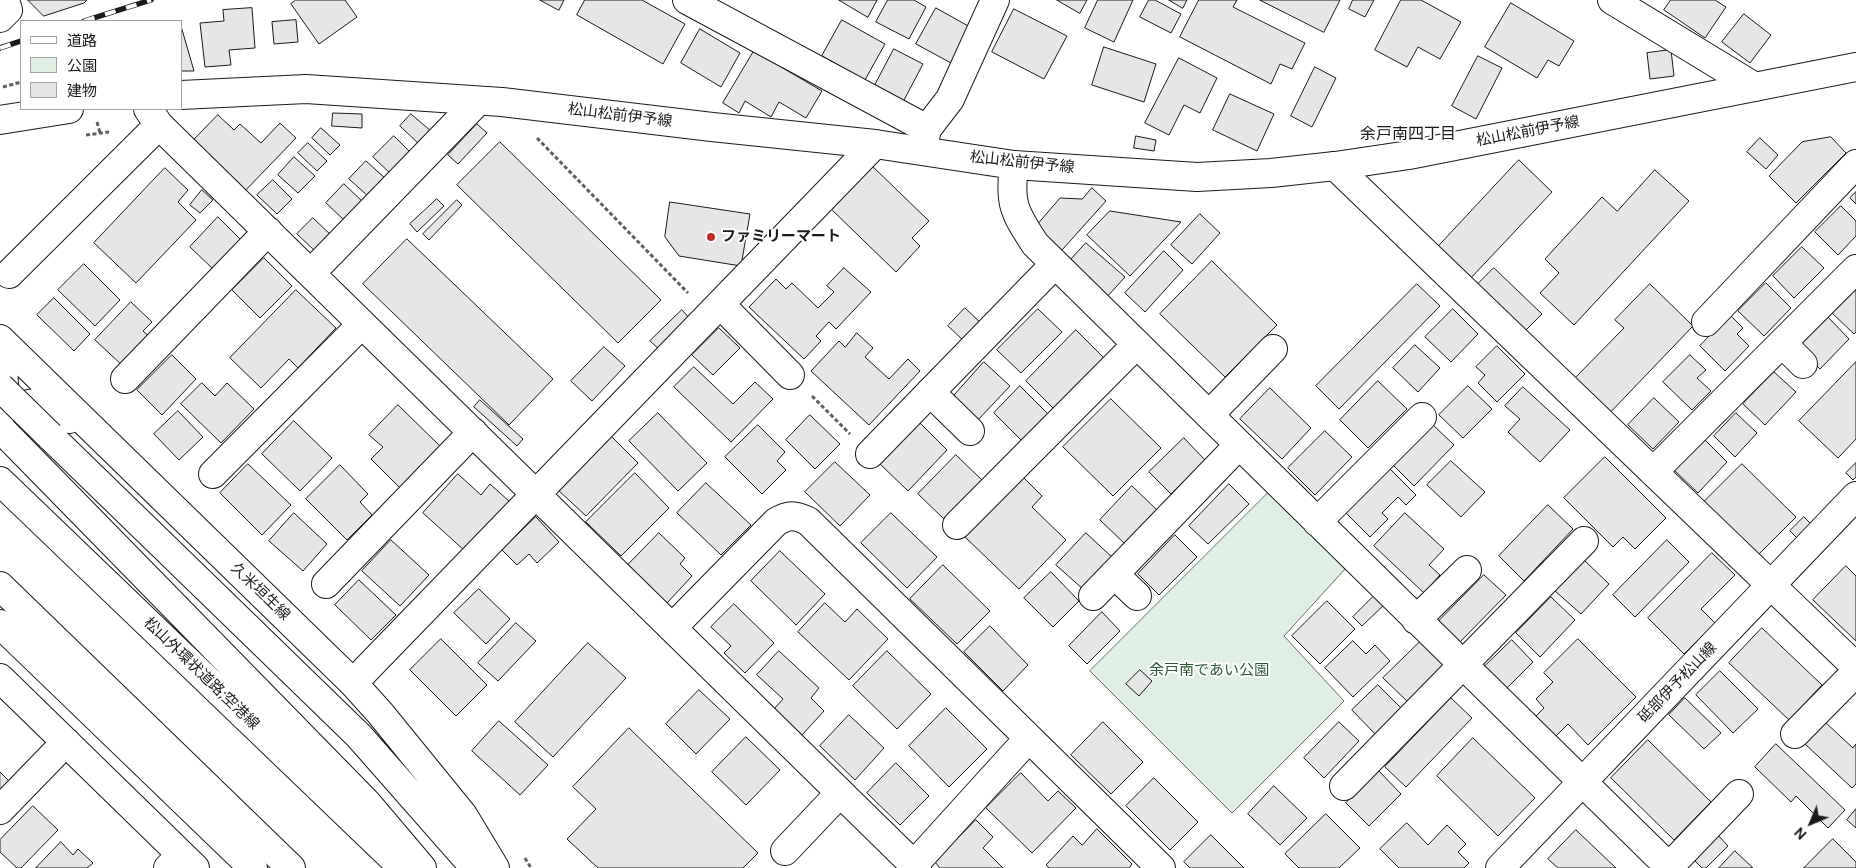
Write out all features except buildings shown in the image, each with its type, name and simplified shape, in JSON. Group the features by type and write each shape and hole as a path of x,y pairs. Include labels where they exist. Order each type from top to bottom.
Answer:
{"main road":[{"path":"0,18 8,10 5,0"},
{"path":"687,0 924,140 950,99 995,0"},
{"path":"1612,0 1755,87"},
{"name":"松山松前伊予線","path":"182,95 306,89 502,102 875,144 924,140 1014,165 1197,177 1271,173 1410,155 1856,67"},
{"path":"311,273 478,101"},
{"path":"0,120 63,110"},
{"path":"9,274 154,117 914,867 1029,738"},
{"path":"353,683 875,144"},
{"path":"1706,322 1856,164"},
{"path":"1014,165 1011,191 1018,218 1035,244 1582,783 1670,867 1739,794"},
{"path":"1335,166 1856,667"},
{"path":"125,379 268,231"},
{"path":"870,454 1055,264"},
{"path":"1653,472 1856,268"},
{"path":"715,309 790,375"},
{"path":"213,474 362,324"},
{"name":"久米垣生線","path":"0,338 353,683 380,713 463,816 495,868"},
{"path":"1782,343 1803,364"},
{"path":"957,526 1136,344"},
{"path":"1209,415 1273,350"},
{"path":"0,360 2,364 1,409 368,803 422,868"},
{"path":"930,392 970,431"},
{"path":"1,409 46,401 128,463"},
{"path":"1,409 50,436 359,736 476,868"},
{"path":"1316,522 1422,417"},
{"path":"326,584 473,432"},
{"path":"1093,596 1239,445"},
{"name":"松山外環状道路;空港線","path":"0,481 402,868"},
{"name":"砥部伊予松山線","path":"1500,868 1856,496"},
{"path":"672,628 776,522 786,516 796,516 808,521 1161,868"},
{"path":"1344,786 1584,540"},
{"path":"1416,620 1467,570"},
{"path":"1114,574 1137,596"},
{"path":"0,586 290,868"},
{"path":"0,624 253,868"},
{"path":"1795,734 1856,672"},
{"path":"0,678 66,742 181,864"},
{"path":"0,810 66,742"},
{"path":"785,851 840,793"}],"path":[{"path":"0,87 20,82"},
{"path":"536,137 715,309"},
{"path":"790,375 870,454"}],"green space":[{"name":"余戸南であい公園","path":"1268,493 1346,568 1284,636 1344,701 1232,813 1090,671"}],"railway":[{"path":"87,20 151,0"},
{"path":"0,48 20,41"}],"place":[{"name":"ファミリーマート","path":"711,237"}],"district":[{"name":"余戸南四丁目","path":"1408,135"}]}
